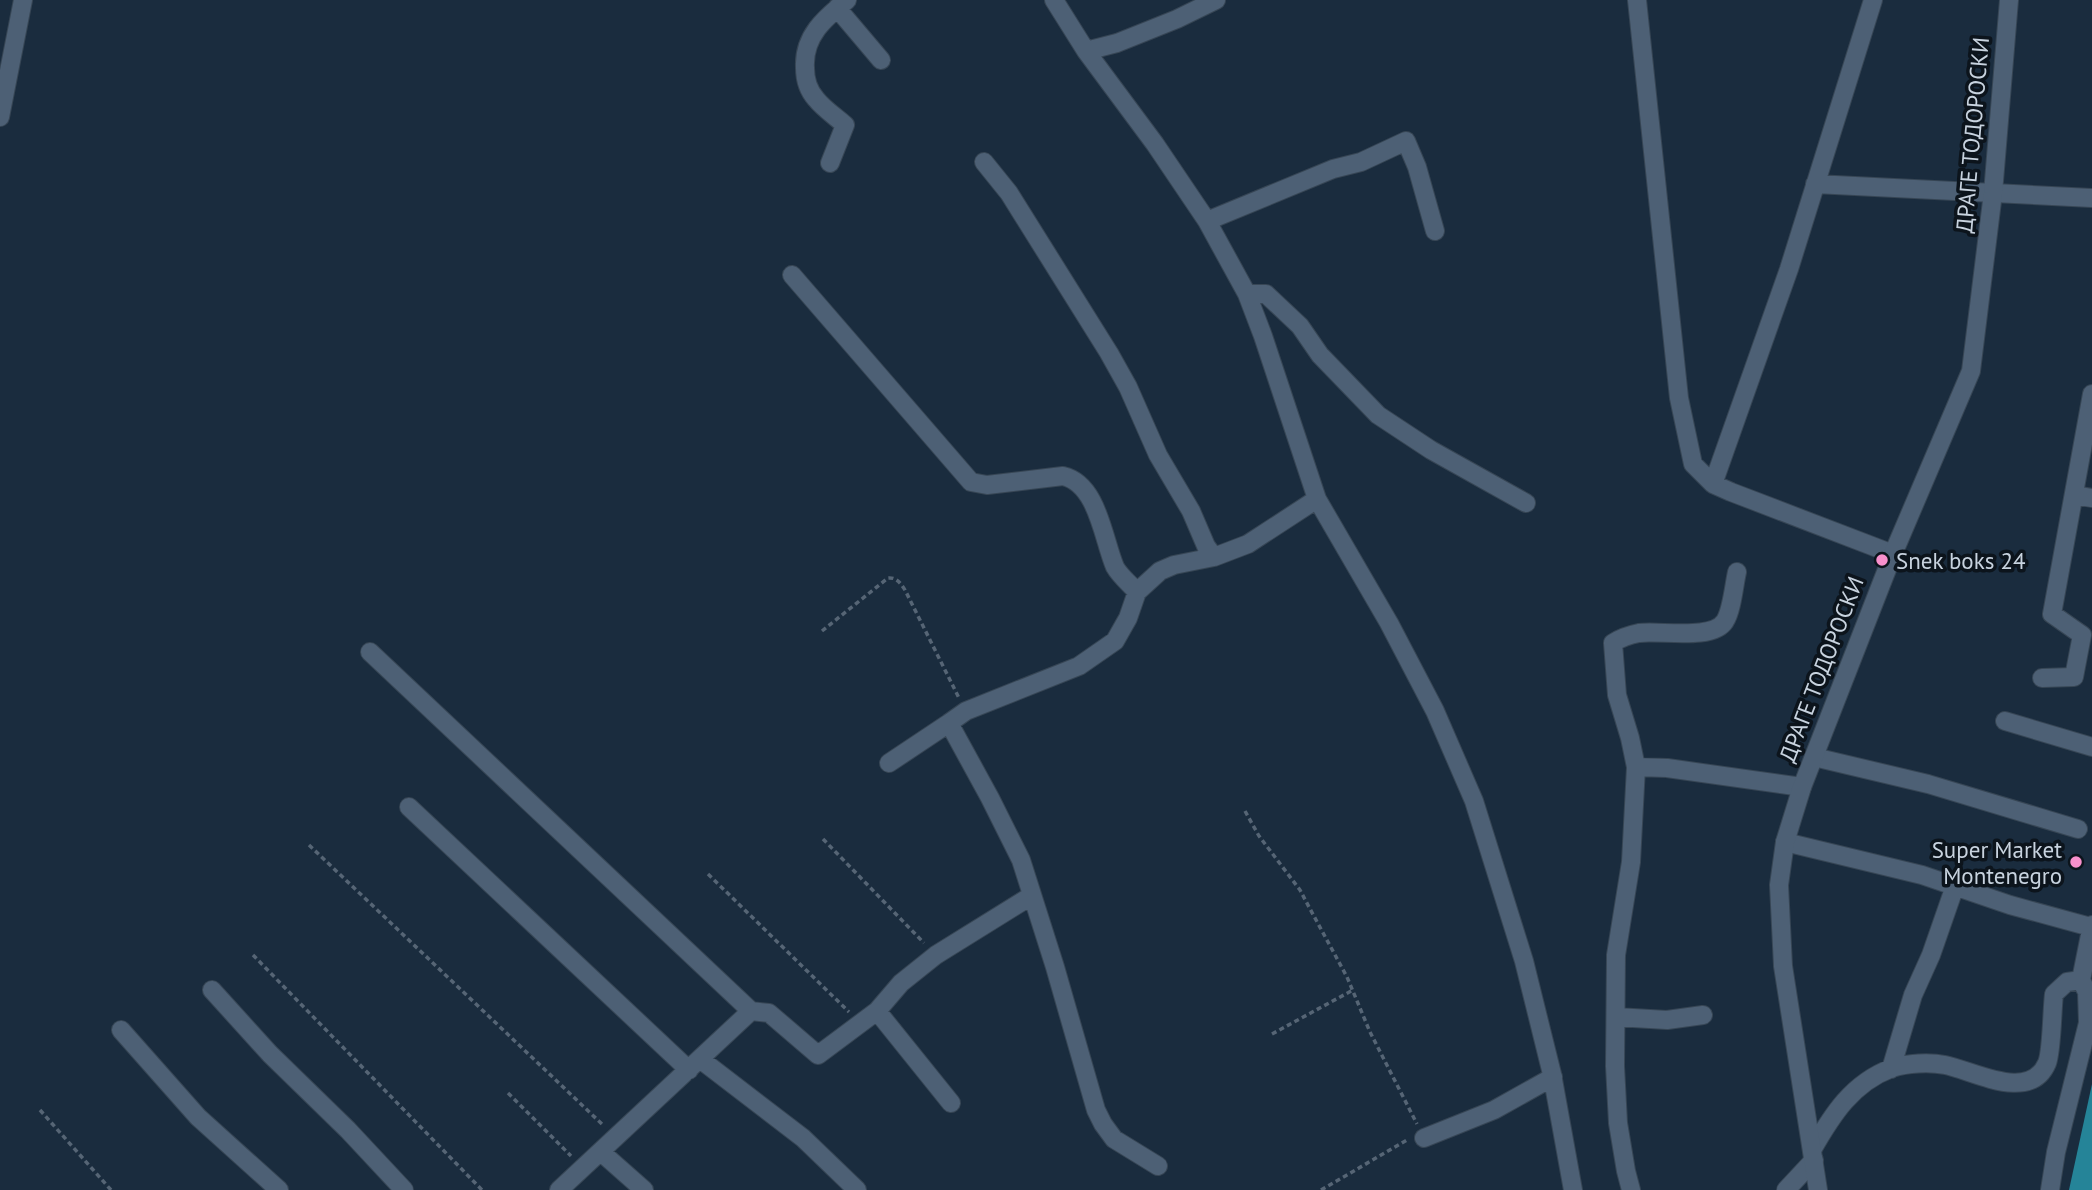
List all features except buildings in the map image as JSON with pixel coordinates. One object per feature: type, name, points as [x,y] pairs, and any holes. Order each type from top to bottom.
[{"type":"street","points":[[0,117],[23,0]]},
{"type":"street","points":[[1054,0],[1086,51],[1155,144],[1207,221],[1247,294],[1317,499],[1389,624],[1435,711],[1474,801],[1524,961],[1553,1077],[1573,1190]]},
{"type":"street","points":[[1086,51],[1116,43],[1216,0]]},
{"type":"street","points":[[1637,0],[1679,398],[1693,464],[1713,484],[1893,554]]},
{"type":"street","points":[[1713,484],[1789,269],[1873,0]]},
{"type":"street","name":"ДРАГЕ ТОДОРОСКИ","points":[[1818,1190],[1783,967],[1779,885],[1785,842],[1801,787],[1893,554],[1971,371],[1993,193],[2009,0]]},
{"type":"street","points":[[830,163],[845,125],[816,100],[809,89],[805,64],[810,38],[834,6],[881,60]]},
{"type":"street","points":[[1207,221],[1333,169],[1361,162],[1406,141],[1417,167],[1435,231]]},
{"type":"street","points":[[985,162],[1009,193],[1109,353],[1128,387],[1158,455],[1214,557]]},
{"type":"street","points":[[1815,184],[2092,198]]},
{"type":"street","points":[[792,275],[971,482],[987,485],[1063,477],[1073,479],[1083,487],[1091,499],[1117,570],[1137,592]]},
{"type":"street","points":[[1247,294],[1266,294],[1300,326],[1320,355],[1378,415],[1431,450],[1526,503]]},
{"type":"street","points":[[2042,678],[2074,677],[2082,635],[2052,614],[2092,394]]},
{"type":"street","points":[[2074,495],[2092,498]]},
{"type":"street","points":[[889,763],[966,711],[1079,666],[1115,641],[1128,618],[1137,592],[1160,571],[1214,557],[1248,544],[1317,499]]},
{"type":"street","points":[[1631,1190],[1618,1123],[1615,1066],[1616,955],[1631,862],[1636,767],[1617,695],[1613,643],[1623,636],[1641,633],[1691,633],[1719,627],[1727,618],[1737,572]]},
{"type":"street","points":[[370,652],[751,1011],[769,1013],[818,1055],[877,1011],[901,983],[936,955],[1031,896]]},
{"type":"street","points":[[2005,721],[2092,747]]},
{"type":"street","points":[[949,723],[1021,860],[1096,1110],[1114,1139],[1158,1166]]},
{"type":"street","points":[[1814,757],[1928,784],[2078,829]]},
{"type":"street","points":[[1636,767],[1667,768],[1801,787]]},
{"type":"street","points":[[409,807],[694,1064],[803,1139],[857,1190]]},
{"type":"street","points":[[1785,842],[1922,875],[2010,905],[2092,926],[2081,980],[2087,992],[2088,1023],[2056,1152],[2050,1190]]},
{"type":"street","points":[[1891,1069],[1913,995],[1931,955],[1955,887]]},
{"type":"street","points":[[1786,1190],[1813,1155],[1828,1122],[1854,1090],[1891,1069],[1907,1065],[1943,1065],[2012,1084],[2025,1083],[2039,1075],[2047,1062],[2054,994],[2067,982],[2081,980]]},
{"type":"street","points":[[212,990],[270,1054],[348,1130],[404,1190]]},
{"type":"street","points":[[559,1190],[751,1011]]},
{"type":"street","points":[[877,1011],[951,1103]]},
{"type":"street","points":[[1616,1017],[1667,1020],[1703,1015]]},
{"type":"street","points":[[121,1031],[198,1117],[279,1190]]},
{"type":"street","points":[[1424,1139],[1494,1110],[1553,1077]]},
{"type":"street","points":[[601,1153],[644,1190]]},
{"type":"path","points":[[822,631],[888,578],[893,577],[905,590],[966,711]]},
{"type":"path","points":[[1245,811],[1259,836],[1300,890],[1353,990],[1370,1032],[1424,1139],[1407,1140],[1321,1190]]},
{"type":"path","points":[[823,839],[936,955]]},
{"type":"path","points":[[309,845],[617,1138]]},
{"type":"path","points":[[708,874],[861,1023]]},
{"type":"path","points":[[253,955],[482,1190]]},
{"type":"path","points":[[1272,1034],[1353,990]]},
{"type":"path","points":[[508,1093],[584,1169]]},
{"type":"path","points":[[40,1110],[111,1190]]},
{"type":"water","points":[[2092,1084],[2092,1190],[2069,1190]]},
{"type":"place","name":"Snek boks 24","points":[[1882,560]]},
{"type":"place","name":"Super Market Montenegro","points":[[2076,862]]}]
